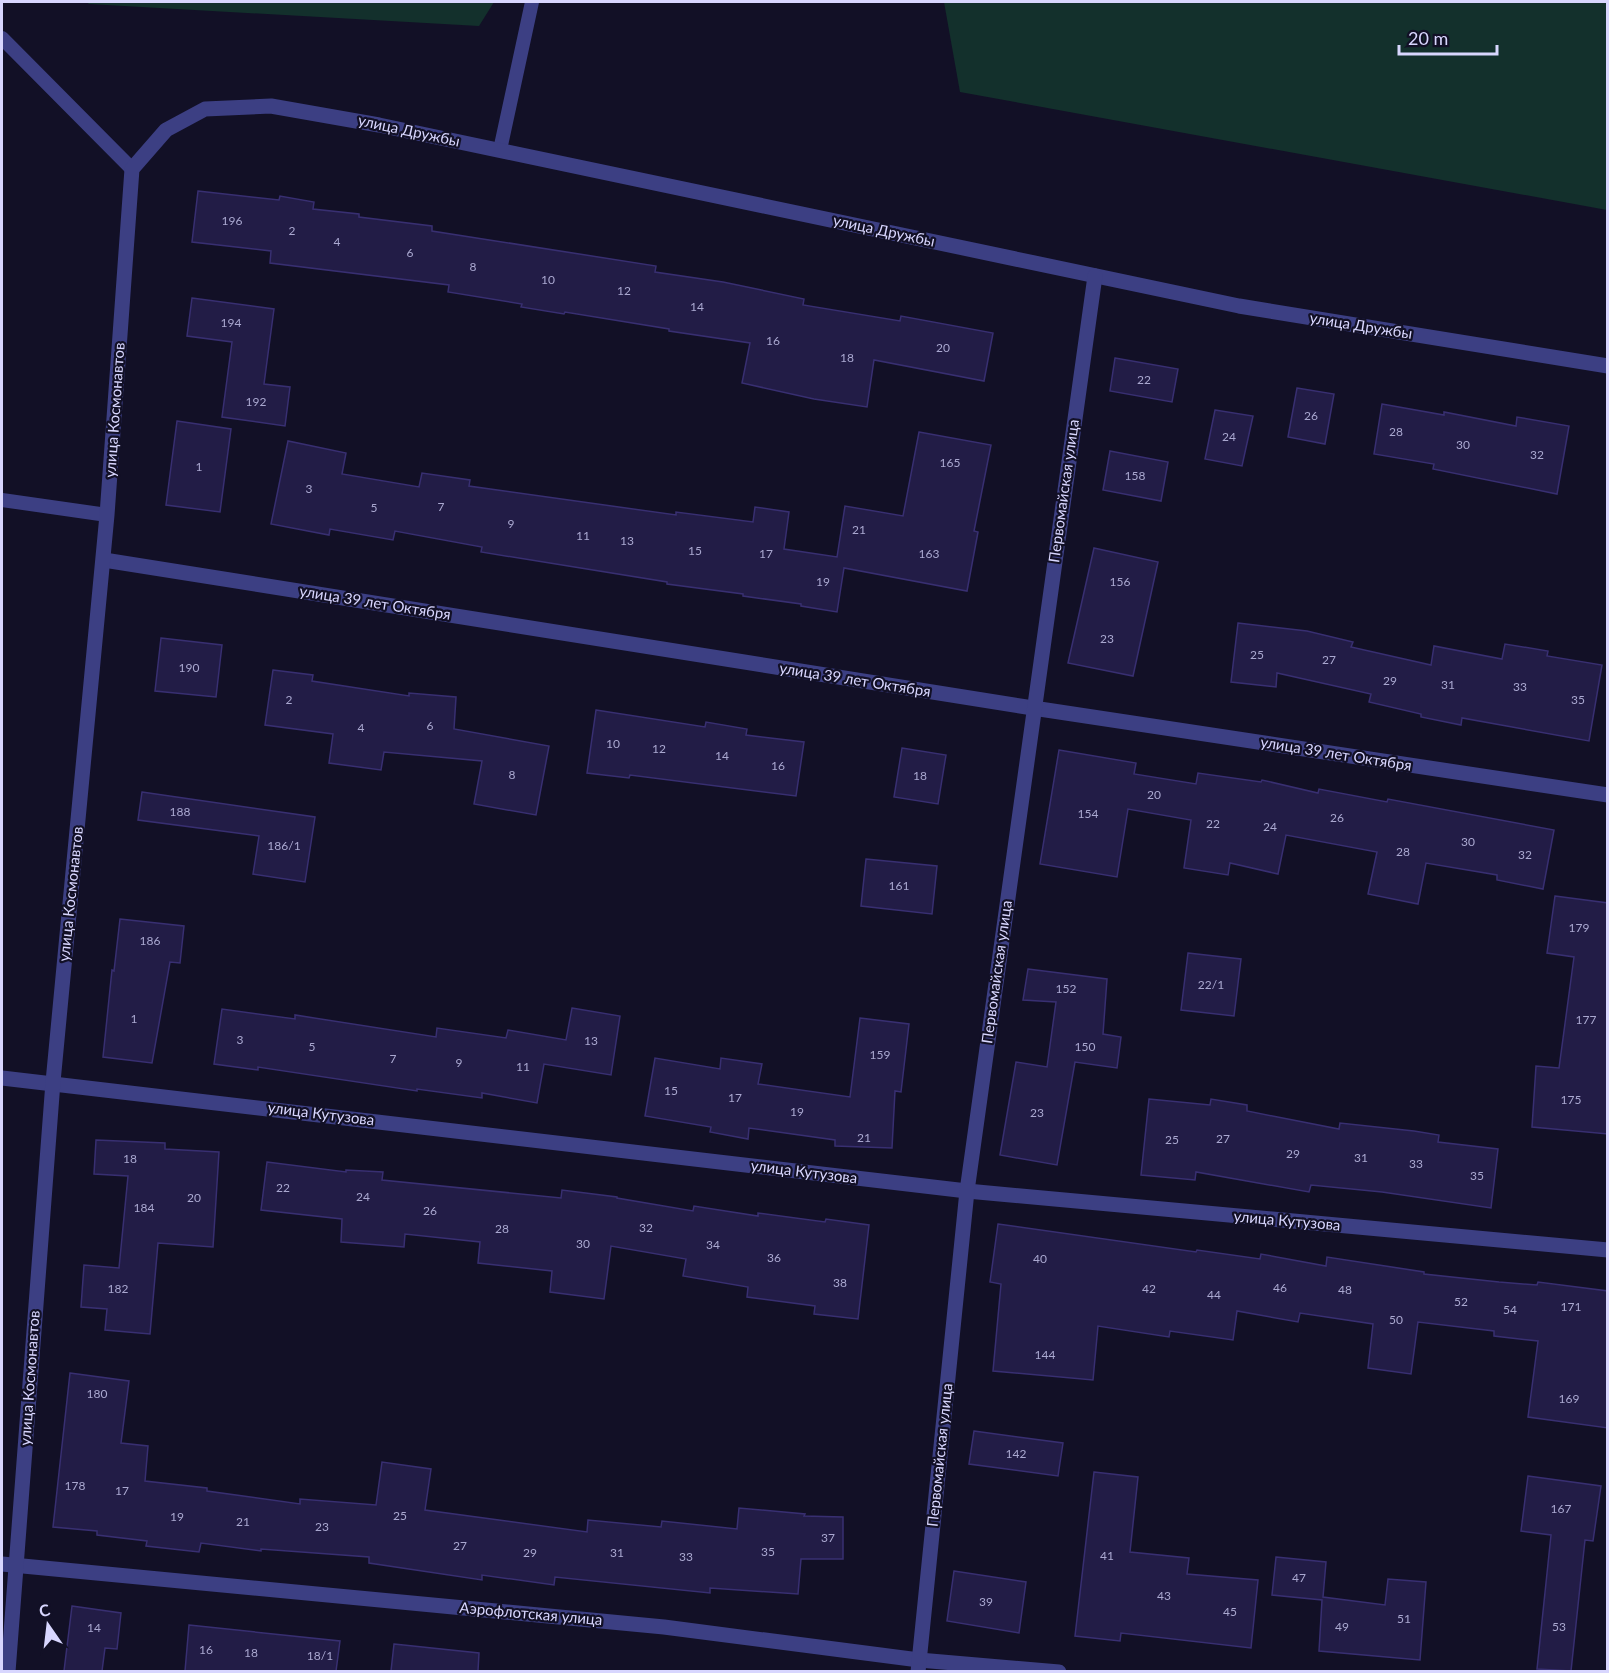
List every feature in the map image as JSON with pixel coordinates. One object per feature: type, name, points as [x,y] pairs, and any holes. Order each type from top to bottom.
[{"type":"street","name":"улица Дружбы","points":[[132,169],[166,130],[205,110],[271,106],[379,124],[1239,306],[1608,366]]},
{"type":"street","name":"улица Космонавтов","points":[[8,1671],[9,1564],[108,515],[132,169]]},
{"type":"street","name":"Первомайская улица","points":[[919,1666],[967,1191],[1095,276]]},
{"type":"street","name":"улица 39 лет Октября","points":[[104,560],[1034,708],[1608,795]]},
{"type":"street","name":"улица Кутузова","points":[[2,1078],[53,1082],[967,1191],[1608,1250]]},
{"type":"street","name":"Аэрофлотская улица","points":[[9,1564],[664,1627],[919,1666],[1059,1671]]},
{"type":"lane","points":[[500,150],[532,2]]},
{"type":"lane","points":[[2,38],[132,169]]},
{"type":"lane","points":[[2,500],[108,515]]},
{"type":"green space","points":[[86,2],[494,2],[479,26],[89,4]]},
{"type":"green space","points":[[944,2],[1607,2],[1607,210],[960,92]]},
{"type":"building","points":[[198,191],[279,200],[280,196],[314,202],[313,209],[432,226],[432,231],[656,266],[655,272],[723,282],[804,299],[803,305],[900,321],[901,316],[993,333],[984,381],[874,360],[867,407],[814,399],[742,383],[750,343],[565,312],[564,314],[521,307],[522,304],[448,292],[449,285],[270,263],[271,251],[192,242]]},
{"type":"building","points":[[192,298],[274,309],[264,384],[290,387],[285,426],[222,417],[232,342],[187,336]]},
{"type":"building","points":[[1115,358],[1178,369],[1172,402],[1110,391]]},
{"type":"building","points":[[1297,388],[1334,394],[1325,444],[1288,437]]},
{"type":"building","points":[[1382,404],[1444,415],[1444,412],[1516,426],[1517,417],[1569,426],[1557,494],[1433,469],[1434,464],[1374,454]]},
{"type":"building","points":[[1215,410],[1253,416],[1242,466],[1205,459]]},
{"type":"building","points":[[177,421],[231,429],[220,512],[166,505]]},
{"type":"building","points":[[919,432],[991,445],[974,531],[978,532],[967,591],[844,568],[837,612],[801,606],[801,604],[743,596],[743,594],[667,584],[667,582],[481,552],[482,547],[395,531],[393,540],[330,529],[329,535],[271,524],[288,441],[346,453],[342,474],[419,487],[422,473],[470,480],[469,486],[676,515],[676,512],[753,522],[755,507],[789,512],[784,549],[837,557],[845,506],[903,516]]},
{"type":"building","points":[[1110,451],[1168,462],[1161,501],[1103,490]]},
{"type":"building","points":[[1094,548],[1158,562],[1133,676],[1068,663]]},
{"type":"building","points":[[1238,623],[1307,631],[1353,642],[1351,647],[1431,665],[1434,646],[1502,659],[1505,644],[1548,651],[1547,656],[1602,665],[1589,741],[1462,718],[1461,725],[1421,717],[1421,714],[1369,702],[1371,694],[1277,673],[1276,687],[1231,682]]},
{"type":"building","points":[[161,638],[222,645],[216,697],[155,691]]},
{"type":"building","points":[[273,670],[313,675],[312,681],[409,696],[409,693],[456,697],[454,729],[549,746],[536,815],[474,804],[482,761],[384,752],[381,770],[329,763],[333,734],[265,725]]},
{"type":"building","points":[[596,710],[705,727],[706,722],[747,729],[746,735],[804,742],[796,796],[630,775],[629,778],[587,773]]},
{"type":"building","points":[[902,748],[946,755],[938,804],[894,797]]},
{"type":"building","points":[[1059,750],[1136,763],[1134,774],[1196,784],[1198,773],[1261,782],[1262,780],[1318,793],[1319,789],[1387,802],[1388,799],[1554,830],[1543,889],[1497,880],[1497,875],[1426,863],[1418,904],[1368,894],[1377,852],[1286,835],[1278,874],[1230,863],[1228,875],[1184,868],[1191,820],[1128,809],[1117,877],[1040,864]]},
{"type":"building","points":[[142,792],[315,817],[305,882],[253,874],[259,836],[138,820]]},
{"type":"building","points":[[866,859],[937,866],[932,914],[861,906]]},
{"type":"building","points":[[1555,896],[1608,903],[1608,1134],[1532,1127],[1536,1066],[1559,1068],[1574,957],[1547,953]]},
{"type":"building","points":[[120,919],[184,926],[180,963],[170,962],[152,1063],[103,1057]]},
{"type":"building","points":[[1188,953],[1241,959],[1234,1016],[1181,1010]]},
{"type":"building","points":[[1028,969],[1107,979],[1103,1034],[1121,1037],[1117,1068],[1075,1062],[1057,1165],[1000,1155],[1016,1062],[1047,1067],[1056,1002],[1023,1000]]},
{"type":"building","points":[[572,1008],[620,1016],[611,1075],[544,1064],[537,1103],[482,1093],[482,1098],[417,1089],[417,1091],[258,1067],[258,1070],[214,1064],[222,1009],[295,1019],[295,1015],[436,1037],[437,1028],[506,1038],[508,1030],[566,1040]]},
{"type":"building","points":[[860,1018],[909,1024],[901,1092],[895,1091],[892,1148],[835,1146],[835,1140],[749,1128],[748,1139],[710,1132],[711,1127],[645,1116],[655,1058],[720,1069],[721,1058],[762,1064],[758,1084],[850,1097]]},
{"type":"building","points":[[1149,1099],[1210,1105],[1211,1099],[1247,1105],[1247,1111],[1339,1129],[1340,1123],[1414,1131],[1439,1135],[1438,1142],[1498,1149],[1491,1208],[1382,1192],[1311,1185],[1309,1192],[1196,1172],[1195,1180],[1141,1175]]},
{"type":"building","points":[[96,1140],[165,1143],[165,1149],[219,1152],[213,1247],[158,1243],[150,1334],[105,1330],[107,1309],[81,1307],[84,1265],[119,1268],[128,1176],[94,1174]]},
{"type":"building","points":[[267,1162],[346,1172],[346,1170],[383,1172],[382,1180],[561,1198],[562,1190],[693,1211],[694,1206],[758,1216],[758,1213],[869,1225],[858,1319],[814,1314],[815,1306],[747,1297],[748,1287],[683,1276],[686,1259],[611,1246],[604,1299],[550,1292],[552,1271],[478,1263],[480,1242],[405,1234],[404,1247],[341,1242],[342,1219],[261,1210]]},
{"type":"building","points":[[998,1224],[1196,1252],[1197,1250],[1260,1259],[1261,1254],[1326,1266],[1327,1257],[1424,1272],[1424,1274],[1537,1285],[1538,1282],[1608,1291],[1608,1428],[1528,1417],[1538,1341],[1494,1336],[1494,1331],[1418,1322],[1411,1374],[1368,1368],[1373,1324],[1300,1313],[1298,1322],[1237,1311],[1233,1340],[1170,1331],[1169,1337],[1098,1326],[1093,1380],[993,1371],[1001,1284],[990,1282]]},
{"type":"building","points":[[70,1373],[129,1381],[121,1443],[148,1446],[145,1481],[207,1488],[207,1491],[300,1504],[300,1499],[376,1505],[382,1462],[431,1469],[425,1510],[587,1532],[588,1520],[661,1527],[662,1521],[737,1529],[739,1508],[805,1514],[804,1516],[843,1517],[843,1559],[801,1559],[798,1594],[710,1588],[710,1593],[555,1577],[554,1585],[482,1575],[482,1580],[369,1563],[369,1557],[261,1549],[261,1551],[201,1543],[199,1552],[146,1546],[147,1541],[97,1535],[97,1531],[53,1527]]},
{"type":"building","points":[[974,1431],[1063,1443],[1058,1476],[969,1464]]},
{"type":"building","points":[[1094,1472],[1138,1477],[1130,1552],[1189,1558],[1187,1574],[1258,1580],[1251,1648],[1121,1633],[1120,1641],[1075,1636]]},
{"type":"building","points":[[1528,1476],[1601,1486],[1593,1541],[1585,1540],[1571,1671],[1537,1669],[1551,1535],[1521,1531]]},
{"type":"building","points":[[1276,1557],[1326,1562],[1323,1597],[1385,1605],[1388,1579],[1426,1582],[1420,1660],[1319,1651],[1322,1600],[1272,1595]]},
{"type":"building","points":[[954,1571],[1026,1582],[1019,1633],[947,1621]]},
{"type":"building","points":[[72,1606],[121,1613],[117,1649],[105,1648],[102,1671],[64,1671]]},
{"type":"building","points":[[189,1625],[340,1641],[336,1671],[185,1671]]},
{"type":"building","points":[[394,1644],[479,1653],[478,1671],[391,1671]]}]
